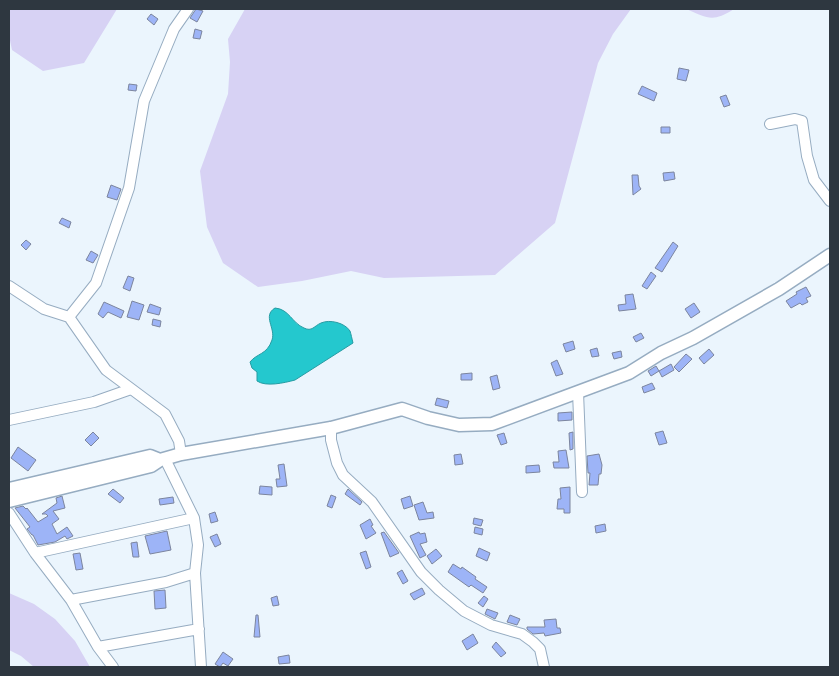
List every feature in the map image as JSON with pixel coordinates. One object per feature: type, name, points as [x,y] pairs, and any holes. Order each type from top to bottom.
[{"type":"main road","points":[[9,501],[152,466],[162,459],[181,454],[330,428],[402,409],[428,418],[459,425],[492,424],[629,373],[661,353],[693,338],[779,289],[830,255]]},
{"type":"main road","points":[[9,489],[150,456],[162,459]]},
{"type":"street","points":[[69,317],[96,283],[129,188],[144,101],[174,29],[188,9]]},
{"type":"street","points":[[770,124],[795,119],[802,121],[807,156],[814,180],[830,202]]},
{"type":"street","points":[[9,286],[44,309],[69,317],[106,370],[165,414],[179,441],[181,454]]},
{"type":"street","points":[[9,420],[94,402],[131,389]]},
{"type":"street","points":[[578,392],[582,492]]},
{"type":"street","points":[[330,428],[337,463],[343,476],[372,502],[421,572],[439,590],[464,610],[491,625],[522,634],[533,642],[540,650],[544,667]]},
{"type":"street","points":[[162,459],[194,518],[198,545],[195,573],[201,667]]},
{"type":"street","points":[[9,513],[35,553],[71,600],[98,646],[113,667]]},
{"type":"street","points":[[35,553],[194,518]]},
{"type":"street","points":[[71,600],[166,582],[195,573]]},
{"type":"street","points":[[98,646],[199,629]]},
{"type":"shaded area","points":[[9,9],[117,9],[84,63],[43,71],[12,50],[9,36]]},
{"type":"shaded area","points":[[245,9],[631,9],[613,34],[598,63],[555,223],[495,275],[384,278],[351,271],[302,281],[258,287],[223,263],[207,227],[200,171],[228,94],[230,62],[228,39]]},
{"type":"shaded area","points":[[686,9],[734,9],[715,18],[710,18]]},
{"type":"shaded area","points":[[9,593],[34,604],[55,619],[75,641],[90,667],[34,667],[21,656],[9,650]]},
{"type":"water","points":[[275,308],[284,311],[296,323],[307,329],[325,322],[341,324],[350,331],[353,343],[295,380],[275,384],[261,383],[257,381],[257,372],[252,368],[250,362],[270,345],[273,336],[269,318],[271,311]]},
{"type":"building","points":[[196,9],[203,11],[197,22],[190,18]]},
{"type":"building","points":[[151,14],[158,19],[154,25],[147,19]]},
{"type":"building","points":[[195,29],[202,31],[200,39],[193,38]]},
{"type":"building","points":[[679,68],[689,70],[686,81],[677,79]]},
{"type":"building","points":[[129,84],[137,85],[136,91],[128,90]]},
{"type":"building","points":[[642,86],[657,93],[654,101],[638,94]]},
{"type":"building","points":[[726,95],[730,105],[724,107],[720,97]]},
{"type":"building","points":[[661,127],[670,127],[670,133],[661,133]]},
{"type":"building","points":[[674,172],[675,179],[664,181],[663,173]]},
{"type":"building","points":[[632,175],[638,175],[641,189],[633,195]]},
{"type":"building","points":[[111,185],[121,189],[117,200],[107,197]]},
{"type":"building","points":[[62,218],[71,222],[69,228],[59,223]]},
{"type":"building","points":[[26,240],[31,244],[26,250],[21,245]]},
{"type":"building","points":[[673,242],[678,246],[662,272],[655,268]]},
{"type":"building","points":[[91,251],[98,255],[93,263],[86,260]]},
{"type":"building","points":[[651,272],[656,276],[647,289],[642,286]]},
{"type":"building","points":[[128,276],[134,278],[130,291],[123,288]]},
{"type":"building","points":[[806,287],[811,296],[806,298],[808,302],[802,305],[800,303],[791,308],[786,301],[797,294],[796,292]]},
{"type":"building","points":[[633,294],[636,309],[619,311],[618,305],[626,304],[625,295]]},
{"type":"building","points":[[132,301],[144,305],[139,320],[127,317]]},
{"type":"building","points":[[104,302],[124,311],[121,318],[108,312],[103,318],[98,314]]},
{"type":"building","points":[[694,303],[700,312],[691,318],[685,309]]},
{"type":"building","points":[[150,304],[161,308],[159,315],[147,312]]},
{"type":"building","points":[[153,319],[161,321],[160,327],[152,325]]},
{"type":"building","points":[[641,333],[644,338],[636,342],[633,337]]},
{"type":"building","points":[[573,341],[575,349],[566,352],[563,344]]},
{"type":"building","points":[[597,348],[599,356],[592,357],[590,350]]},
{"type":"building","points":[[709,349],[714,355],[704,364],[699,358]]},
{"type":"building","points":[[621,351],[622,357],[614,359],[612,353]]},
{"type":"building","points":[[686,354],[692,359],[679,372],[674,367]]},
{"type":"building","points":[[557,360],[563,374],[556,376],[551,363]]},
{"type":"building","points":[[671,364],[674,370],[662,377],[659,371]]},
{"type":"building","points":[[656,366],[659,371],[651,376],[648,371]]},
{"type":"building","points":[[472,373],[472,380],[461,380],[461,374]]},
{"type":"building","points":[[497,375],[500,388],[493,390],[490,377]]},
{"type":"building","points":[[652,383],[655,389],[644,393],[642,387]]},
{"type":"building","points":[[437,398],[449,401],[447,408],[435,405]]},
{"type":"building","points":[[572,412],[572,420],[558,421],[558,413]]},
{"type":"building","points":[[663,431],[667,443],[659,445],[655,433]]},
{"type":"building","points":[[93,432],[99,438],[91,446],[85,440]]},
{"type":"building","points":[[573,432],[573,449],[570,450],[569,433]]},
{"type":"building","points":[[504,433],[507,443],[501,445],[497,435]]},
{"type":"building","points":[[18,447],[36,460],[28,471],[11,458]]},
{"type":"building","points":[[566,450],[569,468],[554,468],[553,462],[559,462],[558,451]]},
{"type":"building","points":[[461,454],[463,464],[455,465],[454,455]]},
{"type":"building","points":[[599,454],[602,465],[598,485],[589,485],[590,473],[588,473],[587,456]]},
{"type":"building","points":[[284,464],[287,486],[277,487],[276,479],[280,479],[278,465]]},
{"type":"building","points":[[539,465],[540,472],[526,473],[526,466]]},
{"type":"building","points":[[260,486],[272,487],[272,495],[259,494]]},
{"type":"building","points":[[570,487],[570,513],[564,513],[564,509],[557,509],[558,499],[561,499],[560,488]]},
{"type":"building","points":[[113,489],[124,498],[120,503],[108,494]]},
{"type":"building","points":[[348,489],[362,502],[360,505],[345,494]]},
{"type":"building","points":[[331,495],[336,497],[332,508],[327,506]]},
{"type":"building","points":[[62,496],[65,508],[53,511],[59,519],[52,524],[57,534],[67,527],[73,536],[67,539],[65,536],[55,542],[38,545],[33,535],[27,529],[30,527],[15,508],[23,506],[27,508],[38,522],[48,516],[42,514],[57,503],[56,498]]},
{"type":"building","points":[[410,496],[413,506],[404,509],[401,499]]},
{"type":"building","points":[[173,497],[174,503],[160,505],[159,499]]},
{"type":"building","points":[[423,502],[427,513],[433,512],[434,518],[419,520],[414,505]]},
{"type":"building","points":[[215,512],[218,521],[211,523],[209,514]]},
{"type":"building","points":[[474,518],[483,520],[481,526],[473,524]]},
{"type":"building","points":[[370,519],[373,525],[371,526],[376,533],[366,539],[360,525]]},
{"type":"building","points":[[605,524],[606,531],[596,533],[595,526]]},
{"type":"building","points":[[475,527],[483,529],[482,535],[474,533]]},
{"type":"building","points":[[167,531],[171,550],[150,554],[145,536]]},
{"type":"building","points":[[384,532],[399,553],[390,557],[381,533]]},
{"type":"building","points":[[419,532],[420,534],[425,533],[427,542],[420,544],[426,555],[420,558],[410,536]]},
{"type":"building","points":[[217,534],[221,544],[215,547],[210,537]]},
{"type":"building","points":[[137,542],[139,557],[133,557],[131,543]]},
{"type":"building","points":[[479,548],[490,553],[487,561],[476,556]]},
{"type":"building","points":[[436,549],[442,556],[432,564],[427,556]]},
{"type":"building","points":[[366,551],[371,567],[366,569],[360,553]]},
{"type":"building","points":[[80,553],[83,569],[76,570],[73,554]]},
{"type":"building","points":[[453,564],[461,569],[462,567],[487,587],[483,593],[471,585],[469,587],[448,572]]},
{"type":"building","points":[[402,570],[408,581],[403,584],[397,573]]},
{"type":"building","points":[[422,588],[425,594],[414,600],[410,594]]},
{"type":"building","points":[[165,590],[166,608],[155,609],[154,591]]},
{"type":"building","points":[[277,596],[279,605],[273,606],[271,598]]},
{"type":"building","points":[[484,596],[488,599],[483,607],[478,603]]},
{"type":"building","points":[[487,609],[498,613],[495,619],[485,614]]},
{"type":"building","points":[[256,615],[258,615],[260,637],[254,637]]},
{"type":"building","points":[[510,615],[520,619],[517,625],[507,622]]},
{"type":"building","points":[[556,619],[557,628],[560,628],[561,633],[545,636],[544,633],[533,634],[527,629],[527,627],[545,627],[544,620]]},
{"type":"building","points":[[473,634],[478,643],[467,650],[462,641]]},
{"type":"building","points":[[496,642],[506,653],[501,657],[492,647]]},
{"type":"building","points":[[223,652],[233,659],[228,666],[223,663],[220,667],[215,664]]},
{"type":"building","points":[[289,655],[290,663],[279,664],[278,657]]}]
